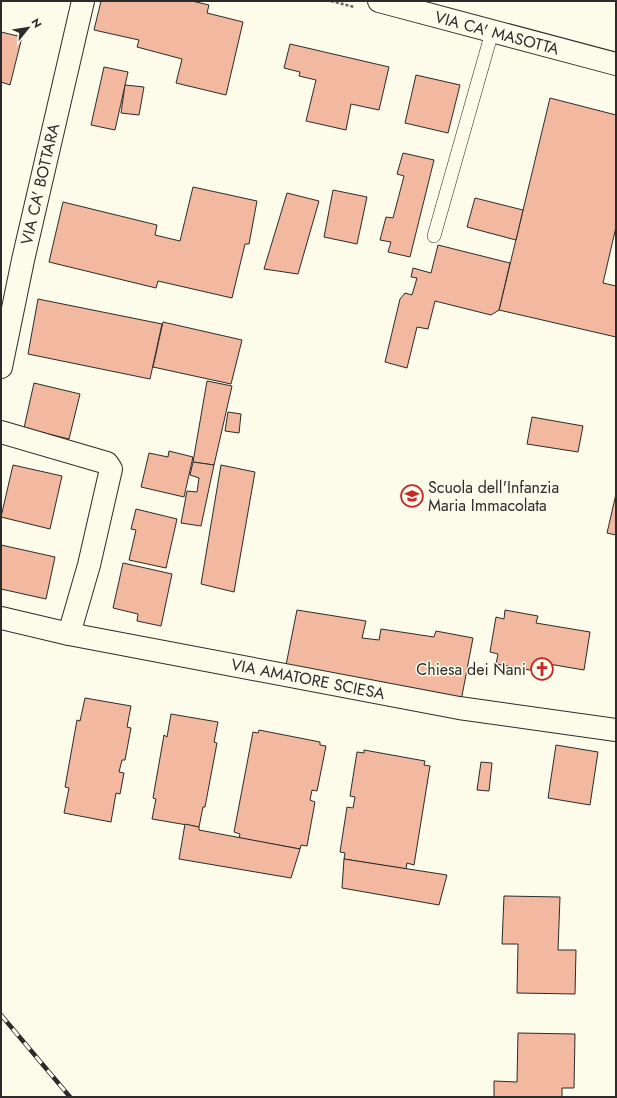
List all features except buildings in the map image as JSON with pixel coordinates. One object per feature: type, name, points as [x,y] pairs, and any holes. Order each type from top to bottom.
[{"type":"street","name":"VIA CA' BOTTARA","points":[[1,367],[23,260],[83,1]]},
{"type":"street","name":"VIA CA' MASOTTA","points":[[379,1],[401,4],[492,32],[616,64]]},
{"type":"street","points":[[1,432],[108,463],[111,469],[89,565],[69,634]]},
{"type":"street","name":"VIA AMATORE SCIESA","points":[[1,618],[69,634],[459,708],[616,730]]},
{"type":"lane","points":[[434,236],[492,32]]},
{"type":"railway","points":[[1,1015],[70,1097]]},
{"type":"place","name":"Scuola dell'Infanzia Maria Immacolata","points":[[412,496]]},
{"type":"place","name":"Chiesa dei Nani","points":[[542,669]]}]
